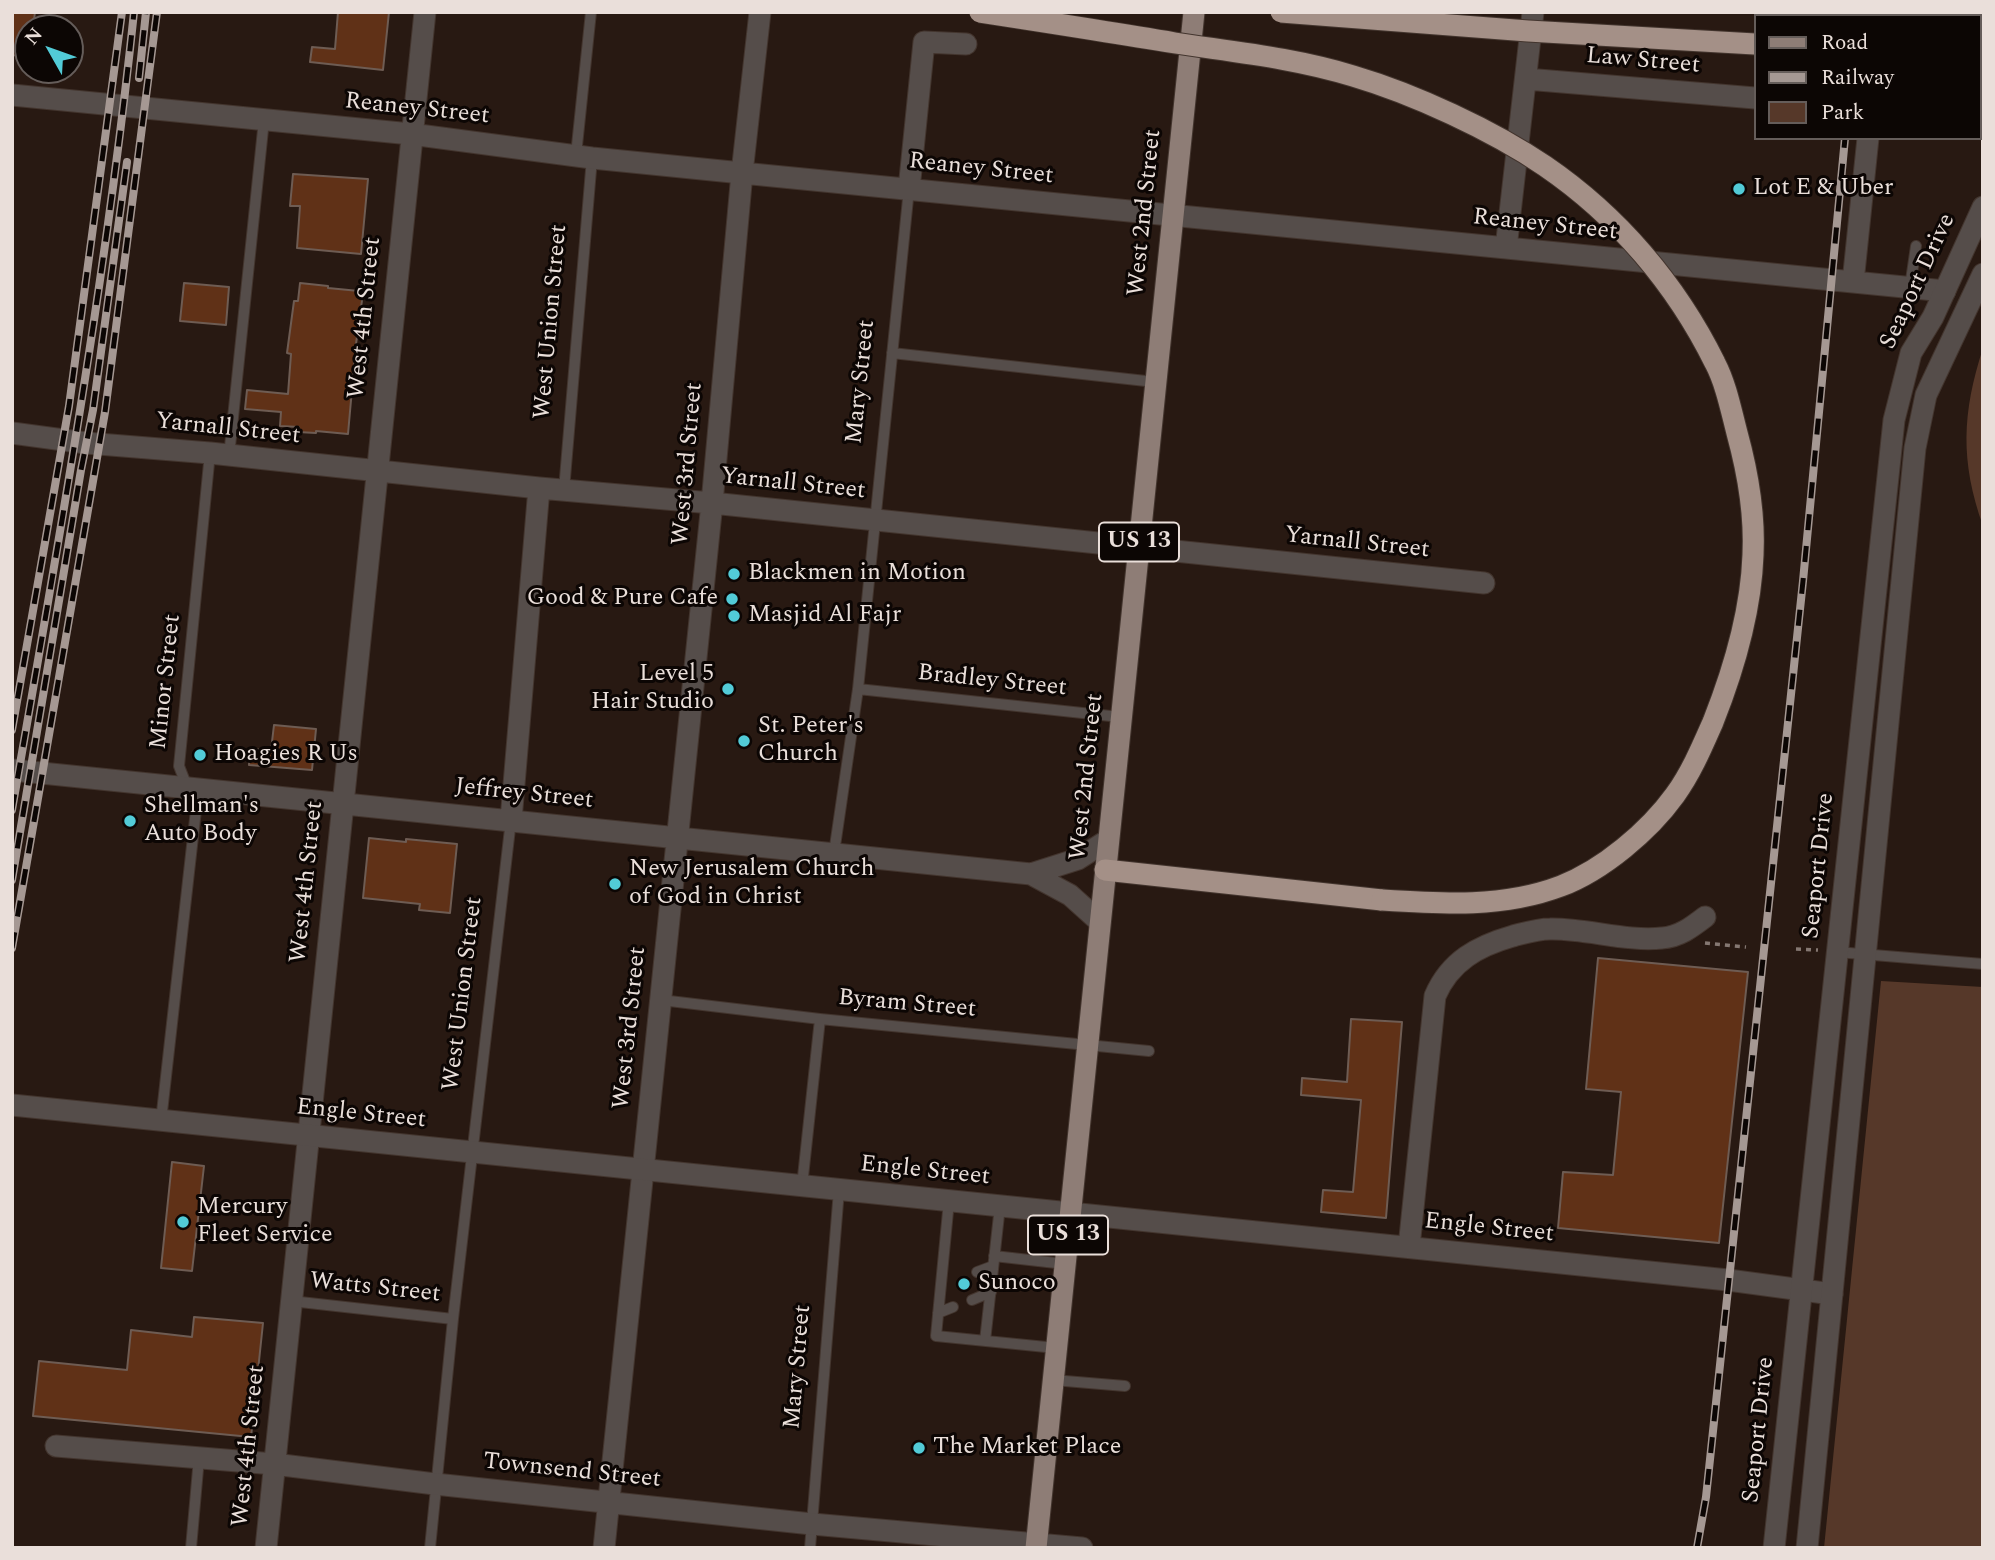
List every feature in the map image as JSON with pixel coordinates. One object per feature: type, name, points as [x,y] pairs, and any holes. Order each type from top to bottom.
[{"type":"highway","points":[[980,12],[1290,60],[1351,75],[1409,95],[1480,129],[1544,165],[1585,196],[1632,239],[1669,285],[1717,366],[1742,451],[1749,487],[1754,556],[1736,659],[1700,752],[1675,795],[1637,835],[1604,863],[1562,886],[1478,904],[1454,905],[1382,900],[1105,870]]},
{"type":"highway","points":[[1281,12],[1528,32],[1754,44]]},
{"type":"highway","points":[[1810,12],[1850,14]]},
{"type":"main road","name":"West 2nd Street","points":[[1036,1545],[1194,12]]},
{"type":"street","name":"West 4th Street","points":[[266,1548],[425,12]]},
{"type":"street","name":"West 3rd Street","points":[[604,1548],[760,12]]},
{"type":"street","points":[[1506,248],[1533,12]]},
{"type":"street","name":"Mary Street","points":[[909,189],[924,42],[966,44]]},
{"type":"street","name":"Law Street","points":[[1527,79],[1754,98]]},
{"type":"street","name":"Reaney Street","points":[[12,95],[411,134],[742,173],[1945,290]]},
{"type":"street","points":[[1853,282],[1868,140]]},
{"type":"street","name":"Seaport Drive","points":[[1807,1548],[1832,1294],[1832,1136],[1837,951],[1894,420],[1911,353],[1933,317],[1983,207]]},
{"type":"street","name":"Seaport Drive","points":[[1774,1548],[1801,1290],[1865,955],[1915,448],[1926,395],[1983,274]]},
{"type":"street","name":"Yarnall Street","points":[[12,433],[86,443],[712,503],[1484,583]]},
{"type":"street","name":"West Union Street","points":[[511,820],[540,488]]},
{"type":"street","name":"Jeffrey Street","points":[[12,769],[1031,874]]},
{"type":"street","points":[[1031,874],[1078,859],[1108,840]]},
{"type":"street","points":[[1031,874],[1070,895],[1100,922]]},
{"type":"street","points":[[1409,1247],[1435,996],[1441,981],[1459,962],[1484,945],[1504,939],[1550,929],[1661,939],[1683,933],[1705,917]]},
{"type":"street","name":"Engle Street","points":[[12,1105],[1409,1247],[1832,1294]]},
{"type":"street","name":"Townsend Street","points":[[56,1446],[274,1464],[812,1524],[1082,1548]]},
{"type":"lane","name":"West Union Street","points":[[564,490],[591,12]]},
{"type":"lane","name":"Minor Street","points":[[161,1121],[195,810],[179,766],[264,120]]},
{"type":"lane","name":"Mary Street","points":[[834,853],[858,689],[909,189]]},
{"type":"lane","points":[[1910,288],[1916,246]]},
{"type":"lane","points":[[1933,317],[1957,327]]},
{"type":"lane","points":[[892,353],[1155,382]]},
{"type":"lane","points":[[1872,623],[1898,624]]},
{"type":"lane","name":"Bradley Street","points":[[858,689],[1121,717]]},
{"type":"lane","name":"West Union Street","points":[[430,1548],[453,1319],[511,820]]},
{"type":"lane","points":[[1837,951],[1983,964]]},
{"type":"lane","name":"Byram Street","points":[[661,1000],[1149,1051]]},
{"type":"lane","points":[[802,1186],[820,1018]]},
{"type":"lane","name":"Mary Street","points":[[810,1548],[839,1189]]},
{"type":"lane","points":[[949,1201],[936,1336],[1056,1348]]},
{"type":"lane","points":[[985,1341],[1000,1206]]},
{"type":"lane","points":[[977,1272],[994,1261],[1065,1264]]},
{"type":"lane","points":[[941,1284],[954,1279]]},
{"type":"lane","points":[[972,1300],[990,1292]]},
{"type":"lane","name":"Watts Street","points":[[291,1301],[453,1319]]},
{"type":"lane","points":[[938,1312],[953,1307]]},
{"type":"lane","points":[[1053,1380],[1125,1386]]},
{"type":"lane","points":[[191,1548],[199,1458]]},
{"type":"green space","points":[[1983,348],[1983,526],[1970,480],[1966,437],[1971,394]]},
{"type":"green space","points":[[1881,981],[1983,987],[1983,1548],[1824,1548]]},
{"type":"building","points":[[12,12],[35,12],[14,14],[12,55]]},
{"type":"building","points":[[338,12],[389,12],[383,70],[310,62],[312,47],[335,49]]},
{"type":"building","points":[[293,174],[368,179],[361,254],[297,248],[300,206],[290,206]]},
{"type":"building","points":[[184,283],[229,287],[226,325],[180,321]]},
{"type":"building","points":[[300,283],[363,293],[348,434],[298,432],[299,427],[280,426],[281,412],[245,409],[247,390],[288,394],[291,354],[287,353],[294,301],[298,301]]},
{"type":"building","points":[[274,725],[316,729],[312,770],[249,765],[250,749],[271,750]]},
{"type":"building","points":[[369,838],[457,844],[450,913],[419,910],[420,904],[363,898]]},
{"type":"building","points":[[1598,958],[1748,972],[1719,1243],[1558,1228],[1563,1172],[1613,1175],[1621,1092],[1586,1089]]},
{"type":"building","points":[[1351,1019],[1402,1022],[1386,1218],[1321,1212],[1323,1190],[1353,1192],[1361,1100],[1301,1095],[1302,1078],[1347,1082]]},
{"type":"building","points":[[172,1162],[204,1166],[192,1271],[161,1268]]},
{"type":"building","points":[[194,1317],[263,1323],[251,1437],[33,1416],[39,1361],[127,1370],[131,1330],[192,1337]]},
{"type":"railway","points":[[12,730],[69,406],[122,12]]},
{"type":"railway","points":[[12,810],[95,312],[134,12]]},
{"type":"railway","points":[[139,78],[146,12]]},
{"type":"railway","points":[[12,948],[105,412],[157,12]]},
{"type":"railway","points":[[1697,1548],[1706,1497],[1803,581],[1845,140]]},
{"type":"railway","points":[[12,880],[93,410],[127,162]]},
{"type":"place","name":"Lot E & Uber","points":[[1739,189]]},
{"type":"place","name":"Blackmen in Motion","points":[[734,574]]},
{"type":"place","name":"Good & Pure Cafe","points":[[732,599]]},
{"type":"place","name":"Masjid Al Fajr","points":[[734,616]]},
{"type":"place","name":"Level 5 Hair Studio","points":[[728,689]]},
{"type":"place","name":"St. Peter's Church","points":[[744,741]]},
{"type":"place","name":"Hoagies R Us","points":[[200,755]]},
{"type":"place","name":"Shellman's Auto Body","points":[[130,821]]},
{"type":"place","name":"New Jerusalem Church of God in Christ","points":[[615,884]]},
{"type":"place","name":"Mercury Fleet Service","points":[[183,1222]]},
{"type":"place","name":"Sunoco","points":[[964,1284]]},
{"type":"place","name":"The Market Place","points":[[919,1448]]}]
